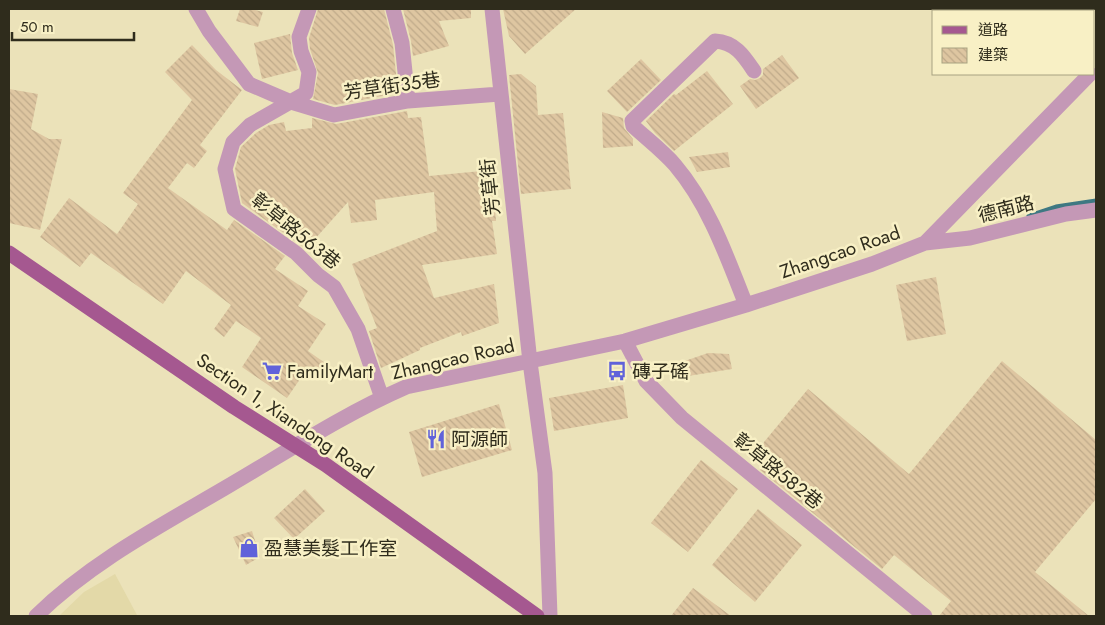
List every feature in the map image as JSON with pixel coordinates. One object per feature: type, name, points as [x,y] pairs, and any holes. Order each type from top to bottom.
[{"type":"main road","name":"Section 1, Xiandong Road","points":[[9,253],[226,402],[326,465],[537,616]]},
{"type":"street","name":"芳草街35巷","points":[[196,9],[209,32],[250,84],[291,102],[334,115],[408,101],[500,94]]},
{"type":"street","name":"彰草路563巷","points":[[309,9],[299,37],[301,51],[309,72],[306,93],[250,125],[233,142],[225,170],[234,209],[296,253],[318,275],[334,287],[358,329],[382,398]]},
{"type":"street","points":[[393,9],[402,43],[408,101]]},
{"type":"street","name":"芳草街","points":[[492,9],[530,362],[544,473],[550,616]]},
{"type":"street","points":[[746,305],[719,238],[694,192],[674,164],[633,126],[632,121],[715,41],[722,41],[733,46],[743,54],[754,71]]},
{"type":"street","points":[[925,243],[1089,75]]},
{"type":"street","name":"德南路","points":[[925,243],[970,238],[1066,214],[1096,210]]},
{"type":"street","name":"Zhangcao Road","points":[[36,616],[76,580],[118,553],[295,446],[382,398],[406,387],[625,341],[746,305],[872,264],[925,243]]},
{"type":"street","name":"彰草路582巷","points":[[625,341],[646,381],[682,418],[925,616]]},
{"type":"shaded area","points":[[115,574],[137,615],[59,616],[84,592]]},
{"type":"building","points":[[240,9],[263,12],[258,27],[236,21]]},
{"type":"building","points":[[318,9],[384,9],[393,45],[398,93],[335,105],[313,99],[318,73],[310,49],[309,38]]},
{"type":"building","points":[[403,9],[471,9],[471,18],[439,21],[449,46],[413,56]]},
{"type":"building","points":[[503,9],[576,9],[525,54],[509,36]]},
{"type":"building","points":[[290,34],[292,53],[298,70],[262,79],[254,43]]},
{"type":"building","points":[[192,45],[216,70],[242,90],[200,145],[207,151],[194,168],[187,163],[168,188],[227,230],[234,220],[285,256],[275,269],[308,291],[298,306],[326,324],[308,351],[328,365],[319,378],[307,369],[287,398],[242,367],[261,338],[236,321],[224,337],[214,329],[231,305],[186,271],[163,304],[91,253],[80,267],[40,237],[69,198],[117,234],[138,204],[123,193],[192,100],[165,72]]},
{"type":"building","points":[[782,55],[799,78],[756,109],[740,86],[750,79],[760,78],[763,75],[763,69]]},
{"type":"building","points":[[641,59],[661,80],[627,112],[607,91]]},
{"type":"building","points":[[707,71],[733,104],[674,151],[655,133],[646,121],[674,94],[676,95]]},
{"type":"building","points":[[521,74],[536,86],[538,115],[563,113],[571,189],[521,194],[509,75]]},
{"type":"building","points":[[9,89],[38,94],[31,129],[49,139],[62,139],[40,230],[9,223]]},
{"type":"building","points":[[407,111],[408,118],[421,117],[429,176],[492,170],[496,221],[492,221],[497,254],[422,265],[434,298],[494,284],[499,323],[462,336],[461,332],[420,348],[420,350],[381,368],[369,331],[377,328],[352,264],[437,231],[434,192],[375,200],[377,220],[351,223],[348,202],[306,249],[242,203],[235,169],[241,147],[256,133],[269,125],[284,122],[286,131],[312,128],[312,118],[336,124]]},
{"type":"building","points":[[602,112],[623,118],[624,128],[633,139],[633,146],[603,148]]},
{"type":"building","points":[[728,152],[730,167],[697,172],[689,157]]},
{"type":"building","points":[[936,277],[946,334],[907,341],[896,285]]},
{"type":"building","points":[[708,353],[729,354],[732,369],[682,377],[679,363]]},
{"type":"building","points":[[1002,361],[1096,440],[1096,499],[1035,572],[1089,616],[939,616],[951,601],[894,555],[882,569],[760,470],[768,461],[762,451],[764,442],[808,389],[909,474]]},
{"type":"building","points":[[623,385],[628,418],[554,431],[549,398]]},
{"type":"building","points":[[499,404],[512,450],[422,477],[409,432]]},
{"type":"building","points":[[701,460],[738,489],[688,552],[651,523]]},
{"type":"building","points":[[305,489],[325,511],[294,539],[274,518]]},
{"type":"building","points":[[758,509],[802,545],[755,602],[712,565]]},
{"type":"building","points":[[252,531],[260,557],[246,565],[233,537]]},
{"type":"building","points":[[693,588],[731,616],[671,616]]},
{"type":"waterway","points":[[1029,216],[1056,207],[1096,201]]},
{"type":"place","name":"FamilyMart","points":[[272,371]]},
{"type":"place","name":"磚子磘","points":[[617,371]]},
{"type":"place","name":"阿源師","points":[[436,439]]},
{"type":"place","name":"盈慧美髮工作室","points":[[249,548]]}]
